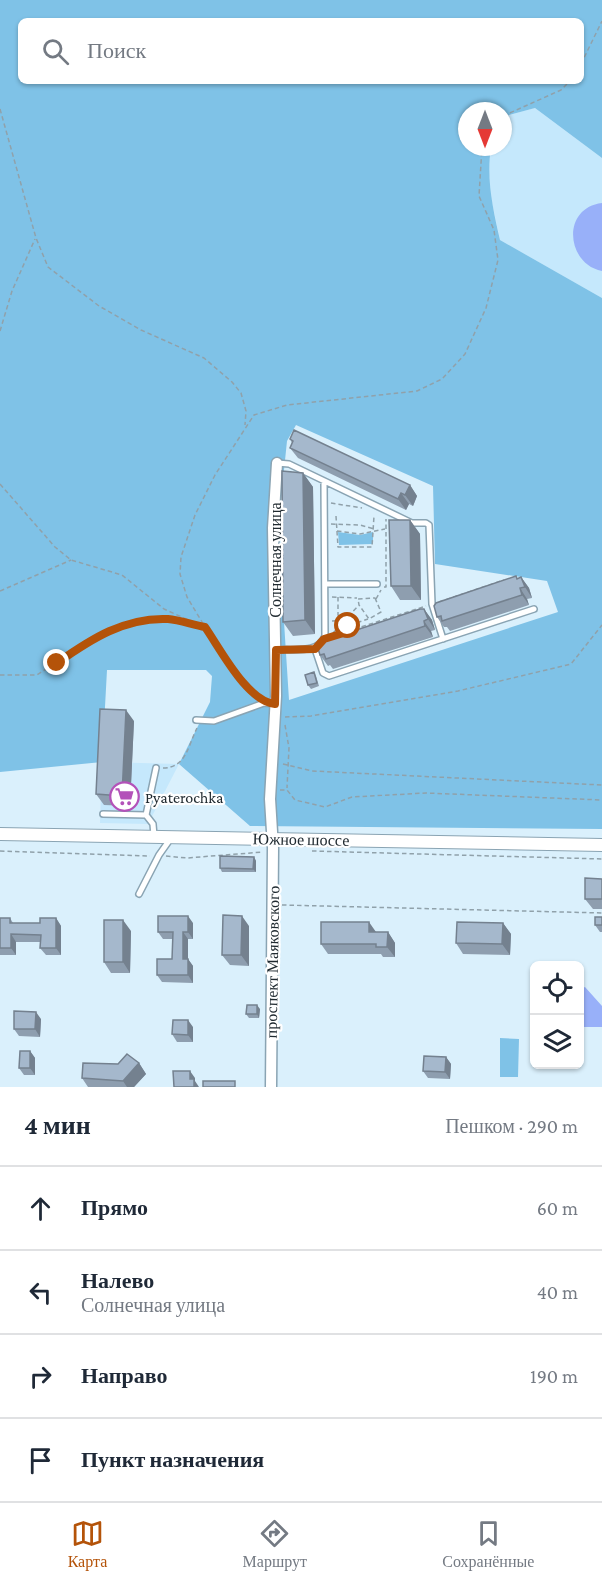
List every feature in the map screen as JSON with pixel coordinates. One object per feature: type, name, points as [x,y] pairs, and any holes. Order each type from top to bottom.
[{"type":"street","name":"Солнечная улица","points":[[273,843],[269,704],[276,650],[273,528],[277,463]]},
{"type":"street","name":"Южное шоссе","points":[[0,834],[154,836],[273,843],[602,845]]},
{"type":"street","name":"проспект Маяковского","points":[[271,1087],[273,843]]},
{"type":"lane","points":[[277,463],[289,464],[412,523],[429,525],[432,604],[443,639]]},
{"type":"lane","points":[[276,650],[315,649],[322,644],[326,636],[324,481]]},
{"type":"lane","points":[[325,584],[377,584]]},
{"type":"lane","points":[[315,649],[323,673],[329,676],[534,609]]},
{"type":"lane","points":[[196,720],[214,721],[269,704]]},
{"type":"lane","points":[[154,836],[153,824],[146,815],[156,768]]},
{"type":"lane","points":[[103,814],[146,815]]},
{"type":"lane","points":[[139,894],[159,855],[173,837]]},
{"type":"path","points":[[584,58],[602,21]]},
{"type":"path","points":[[512,112],[561,90],[567,84]]},
{"type":"path","points":[[0,109],[36,238],[48,267],[75,289],[141,330],[204,358],[232,382],[241,393],[246,411],[245,426]]},
{"type":"path","points":[[269,704],[252,693],[205,627],[188,597],[180,574],[181,557],[195,515],[215,475],[254,415],[277,406],[417,391],[442,379],[465,354],[486,308],[498,260],[494,230],[480,196],[482,156]]},
{"type":"path","points":[[0,330],[12,291],[36,238]]},
{"type":"path","points":[[0,484],[55,547],[72,560],[122,575],[164,609],[205,627]]},
{"type":"path","points":[[324,502],[365,509]]},
{"type":"path","points":[[376,600],[382,587],[386,587],[387,511]]},
{"type":"path","points":[[336,516],[338,547],[372,547],[374,516]]},
{"type":"path","points":[[336,524],[360,525],[374,530]]},
{"type":"path","points":[[336,531],[360,534],[374,530],[386,530]]},
{"type":"path","points":[[0,591],[72,560]]},
{"type":"path","points":[[359,605],[328,638],[504,580]]},
{"type":"path","points":[[325,597],[376,600],[381,607],[380,614],[383,620]]},
{"type":"path","points":[[338,597],[338,615],[346,619],[350,631]]},
{"type":"path","points":[[361,598],[358,599],[359,605],[369,619]]},
{"type":"path","points":[[348,626],[380,614]]},
{"type":"path","points":[[0,675],[37,675],[88,641],[119,625],[168,619],[205,627]]},
{"type":"path","points":[[325,621],[346,619]]},
{"type":"path","points":[[602,625],[571,664],[458,690],[311,716],[279,717],[288,734],[287,790],[295,800],[325,807],[352,797],[426,794],[602,800]]},
{"type":"path","points":[[156,768],[175,768],[180,764],[197,726],[203,721]]},
{"type":"path","points":[[288,765],[312,771],[602,785]]},
{"type":"path","points":[[270,791],[287,790]]},
{"type":"path","points":[[0,851],[133,857],[159,855],[187,858],[262,852],[273,843]]},
{"type":"path","points":[[302,850],[602,859]]},
{"type":"path","points":[[272,905],[602,913]]},
{"type":"shaded area","points":[[0,0],[602,0],[602,158],[535,108],[512,114],[512,102],[458,102],[458,156],[490,156],[490,182],[500,240],[602,298],[602,829],[250,826],[179,764],[210,702],[212,676],[206,670],[107,670],[102,762],[0,772]],"holes":[[[296,425],[433,486],[435,564],[547,581],[558,612],[289,700],[278,528],[287,441]]]},
{"type":"shaded area","points":[[535,108],[602,158],[602,298],[500,240],[491,198],[488,164],[489,156],[512,156],[512,114]]},
{"type":"shaded area","points":[[602,203],[602,271],[590,266],[581,258],[575,248],[573,236],[574,225],[580,215],[589,207]]},
{"type":"shaded area","points":[[338,532],[360,535],[373,532],[373,544],[339,545]]},
{"type":"shaded area","points":[[102,762],[179,764],[148,824],[100,823]]},
{"type":"shaded area","points":[[584,987],[602,1006],[602,1027],[584,1027]]},
{"type":"shaded area","points":[[500,1038],[519,1039],[518,1077],[500,1077]]},
{"type":"building","points":[[294,430],[410,485],[405,495],[401,493],[398,499],[290,448],[293,441],[290,439]]},
{"type":"building","points":[[282,471],[303,473],[305,620],[283,622]]},
{"type":"building","points":[[389,520],[410,520],[411,586],[391,586]]},
{"type":"building","points":[[516,576],[517,579],[521,577],[525,587],[520,588],[522,595],[442,621],[441,616],[437,617],[434,606],[436,603]]},
{"type":"building","points":[[424,609],[428,619],[424,621],[425,626],[326,659],[324,654],[320,655],[317,645],[320,642]]},
{"type":"building","points":[[314,672],[317,683],[308,685],[305,675]]},
{"type":"building","points":[[100,709],[126,710],[122,796],[96,794]]},
{"type":"building","points":[[220,856],[254,857],[253,869],[220,868]]},
{"type":"building","points":[[585,878],[602,879],[602,899],[585,899]]},
{"type":"building","points":[[223,915],[242,916],[241,955],[222,955]]},
{"type":"building","points":[[158,916],[188,916],[188,932],[183,932],[183,959],[188,959],[188,975],[157,975],[157,959],[172,959],[173,932],[158,932]]},
{"type":"building","points":[[595,917],[602,917],[602,925],[595,925]]},
{"type":"building","points":[[0,918],[10,918],[10,923],[40,923],[40,918],[56,918],[56,948],[40,948],[41,935],[11,934],[11,948],[0,948]]},
{"type":"building","points":[[104,920],[123,920],[123,962],[104,962]]},
{"type":"building","points":[[321,922],[369,922],[369,932],[388,932],[387,947],[376,947],[376,944],[321,944]]},
{"type":"building","points":[[457,922],[503,923],[502,944],[456,943]]},
{"type":"building","points":[[247,1005],[257,1005],[257,1014],[246,1014]]},
{"type":"building","points":[[14,1011],[36,1012],[35,1029],[14,1029]]},
{"type":"building","points":[[173,1020],[188,1020],[188,1035],[172,1034]]},
{"type":"building","points":[[20,1051],[30,1051],[30,1068],[19,1068]]},
{"type":"building","points":[[127,1054],[139,1063],[123,1081],[82,1078],[83,1063],[118,1064]]},
{"type":"building","points":[[424,1056],[446,1057],[445,1072],[423,1071]]},
{"type":"building","points":[[173,1071],[190,1071],[190,1079],[194,1079],[194,1087],[174,1087]]},
{"type":"building","points":[[203,1081],[235,1081],[235,1087],[203,1087]]},
{"type":"place","name":"Pyaterochka","points":[[124,797]]},
{"type":"route","points":[[57,663],[88,641],[119,625],[168,619],[205,627],[252,693],[264,703],[275,704],[276,650],[315,649],[322,644],[324,639],[350,631],[348,626]]}]
